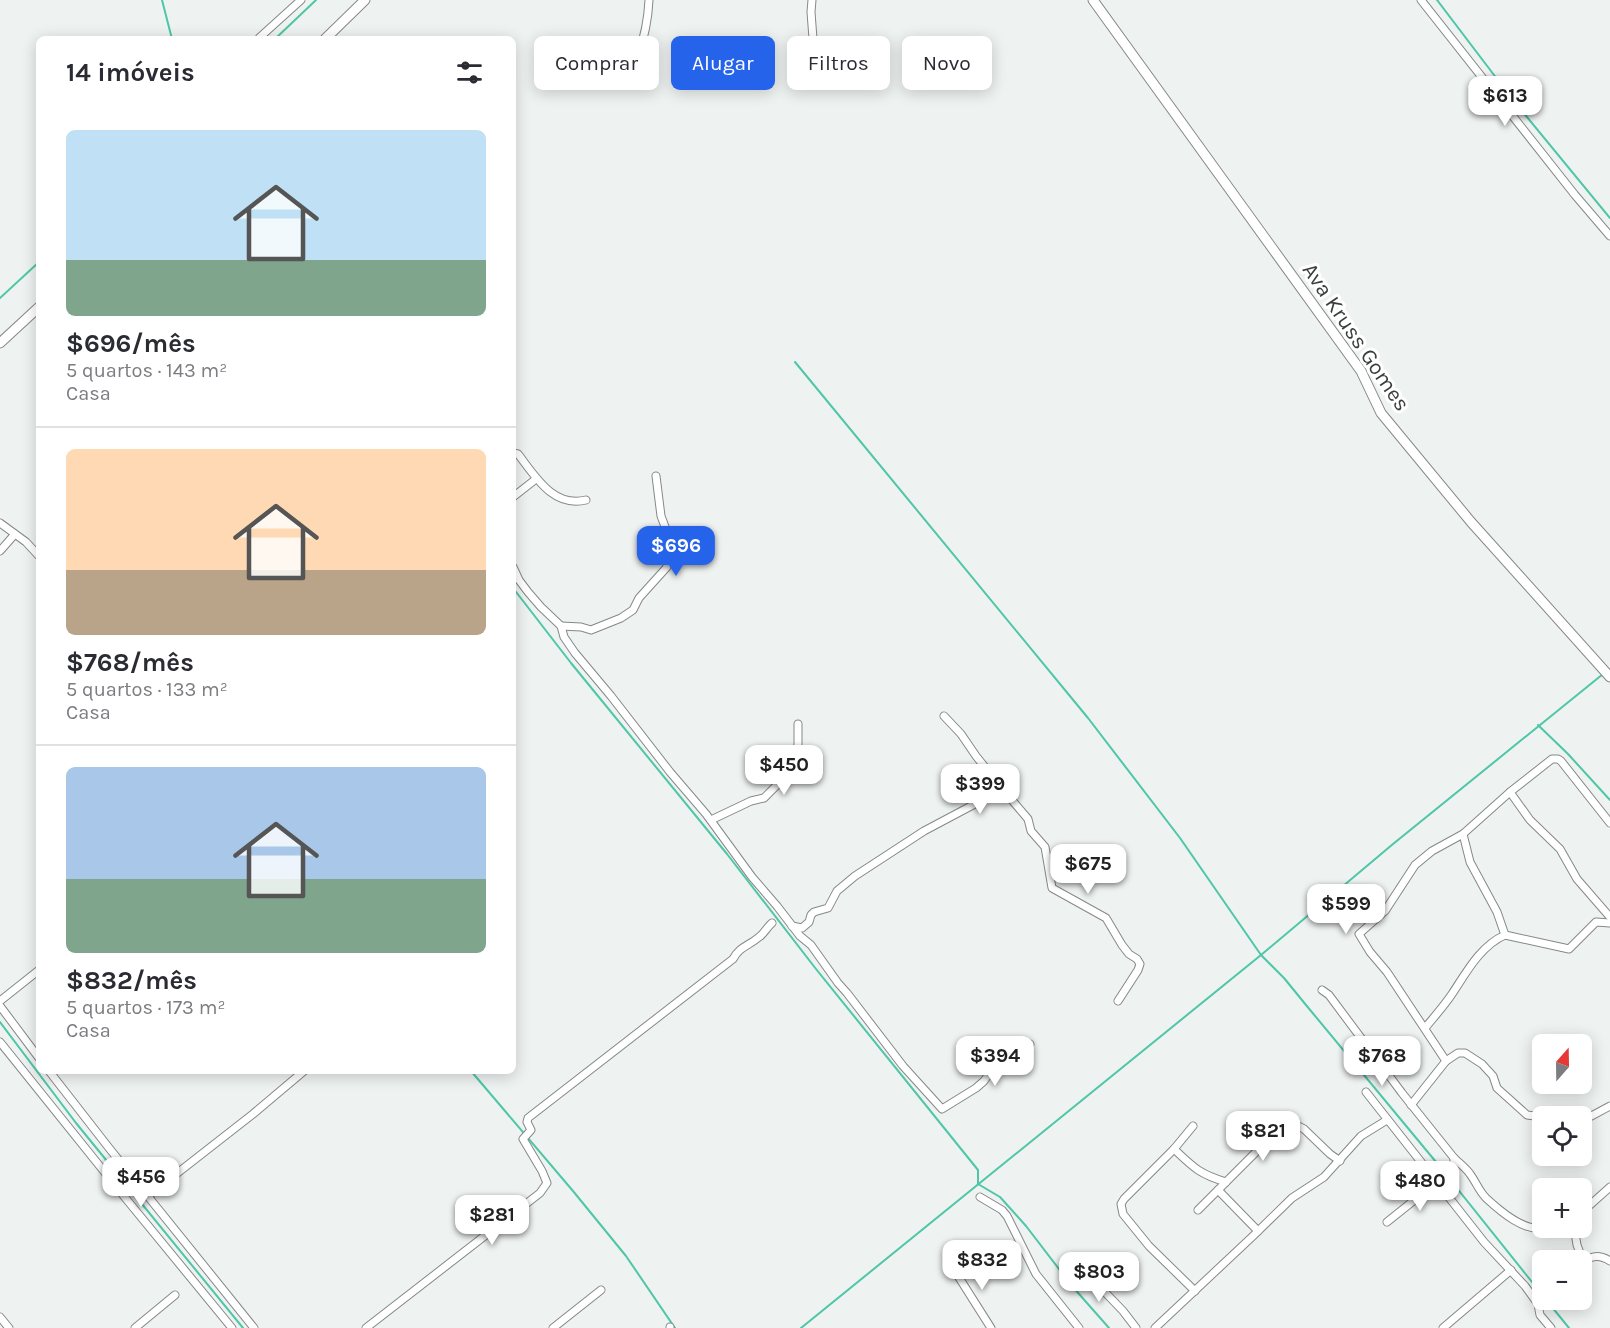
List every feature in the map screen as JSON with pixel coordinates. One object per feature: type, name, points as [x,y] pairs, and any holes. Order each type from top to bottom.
[{"type":"street","points":[[261,36],[301,0]]},
{"type":"street","points":[[328,36],[365,0]]},
{"type":"street","points":[[644,36],[649,0]]},
{"type":"street","points":[[812,0],[812,36]]},
{"type":"street","name":"Ava Kruss Gomes","points":[[1093,0],[1361,372],[1381,413],[1471,522],[1610,677]]},
{"type":"street","points":[[1420,0],[1610,236]]},
{"type":"street","points":[[0,344],[36,310]]},
{"type":"street","points":[[516,454],[536,479],[563,500],[569,502],[586,500]]},
{"type":"street","points":[[561,626],[591,630],[621,618],[633,610],[639,598],[667,567],[667,532],[661,516],[656,476]]},
{"type":"street","points":[[516,495],[536,479]]},
{"type":"street","points":[[0,523],[36,553]]},
{"type":"street","points":[[0,551],[15,534]]},
{"type":"street","points":[[516,574],[528,592],[561,626],[564,637],[575,653],[711,820],[752,877],[810,945],[903,1066],[942,1109],[980,1085],[991,1071],[1014,1059],[1030,1044]]},
{"type":"street","points":[[944,716],[1028,819],[1031,831],[1045,847],[1052,888],[1106,918],[1122,945],[1137,959],[1140,964],[1138,970],[1118,1001]]},
{"type":"street","points":[[711,820],[751,801],[764,798],[788,774],[795,759],[798,724]]},
{"type":"street","points":[[1446,1062],[1359,934],[1385,911],[1415,865],[1432,851],[1463,834],[1510,792],[1552,759],[1558,759],[1610,823]]},
{"type":"street","points":[[792,926],[802,928],[809,922],[813,912],[828,908],[837,891],[855,876],[1000,786]]},
{"type":"street","points":[[1510,792],[1530,820],[1560,849],[1577,879],[1610,917]]},
{"type":"street","points":[[1463,834],[1470,862],[1497,912],[1504,935]]},
{"type":"street","points":[[1425,1028],[1483,950],[1496,939],[1504,935],[1569,949],[1596,922],[1610,923]]},
{"type":"street","points":[[366,1328],[540,1192],[547,1183],[523,1139],[531,1130],[527,1122],[528,1118],[733,958],[737,951],[760,937],[772,923]]},
{"type":"street","points":[[0,1001],[36,972]]},
{"type":"street","points":[[1322,990],[1329,995],[1347,1018],[1411,1105],[1454,1158],[1471,1175],[1484,1196],[1519,1224],[1532,1229]]},
{"type":"street","points":[[0,1006],[36,1054]]},
{"type":"street","points":[[0,1042],[232,1328]]},
{"type":"street","points":[[1411,1105],[1446,1062],[1458,1053],[1465,1053],[1482,1064],[1492,1076],[1497,1088],[1527,1115],[1532,1116]]},
{"type":"street","points":[[51,1074],[254,1328]]},
{"type":"street","points":[[148,1196],[300,1074]]},
{"type":"street","points":[[1366,1092],[1484,1242],[1532,1296]]},
{"type":"street","points":[[1592,1116],[1610,1106]]},
{"type":"street","points":[[1155,1328],[1292,1198],[1324,1177],[1361,1136],[1387,1120]]},
{"type":"street","points":[[1198,1210],[1284,1122],[1290,1122],[1304,1129],[1340,1161]]},
{"type":"street","points":[[1193,1126],[1121,1204],[1123,1214],[1149,1246],[1195,1291]]},
{"type":"street","points":[[1174,1149],[1199,1172],[1210,1178],[1226,1182]]},
{"type":"street","points":[[1387,1222],[1437,1182],[1454,1163],[1454,1158]]},
{"type":"street","points":[[1592,1203],[1610,1187]]},
{"type":"street","points":[[1218,1190],[1258,1231]]},
{"type":"street","points":[[980,1197],[1002,1210],[1007,1216],[1036,1274],[1079,1328]]},
{"type":"street","points":[[1592,1257],[1604,1257],[1610,1261]]},
{"type":"street","points":[[1078,1264],[1136,1328]]},
{"type":"street","points":[[952,1268],[992,1328]]},
{"type":"street","points":[[1443,1328],[1511,1270]]},
{"type":"street","points":[[553,1328],[601,1290]]},
{"type":"street","points":[[135,1328],[175,1295]]},
{"type":"street","points":[[1539,1310],[1540,1315],[1551,1328]]},
{"type":"street","points":[[0,1317],[9,1328]]},
{"type":"waterway","points":[[162,0],[171,36]]},
{"type":"waterway","points":[[278,36],[316,0]]},
{"type":"waterway","points":[[1437,0],[1513,100],[1610,218]]},
{"type":"waterway","points":[[0,298],[36,265]]},
{"type":"waterway","points":[[795,362],[1088,718],[1180,838],[1261,955],[1284,978],[1441,1168]]},
{"type":"waterway","points":[[516,592],[978,1170],[978,1184],[1000,1197],[1109,1328]]},
{"type":"waterway","points":[[801,1328],[1603,674]]},
{"type":"waterway","points":[[1538,725],[1610,800]]},
{"type":"waterway","points":[[0,1022],[36,1070]]},
{"type":"waterway","points":[[39,1074],[76,1123],[243,1328]]},
{"type":"waterway","points":[[474,1074],[626,1256],[675,1328]]},
{"type":"waterway","points":[[1448,1177],[1532,1282]]},
{"type":"waterway","points":[[1554,1310],[1569,1328]]}]
